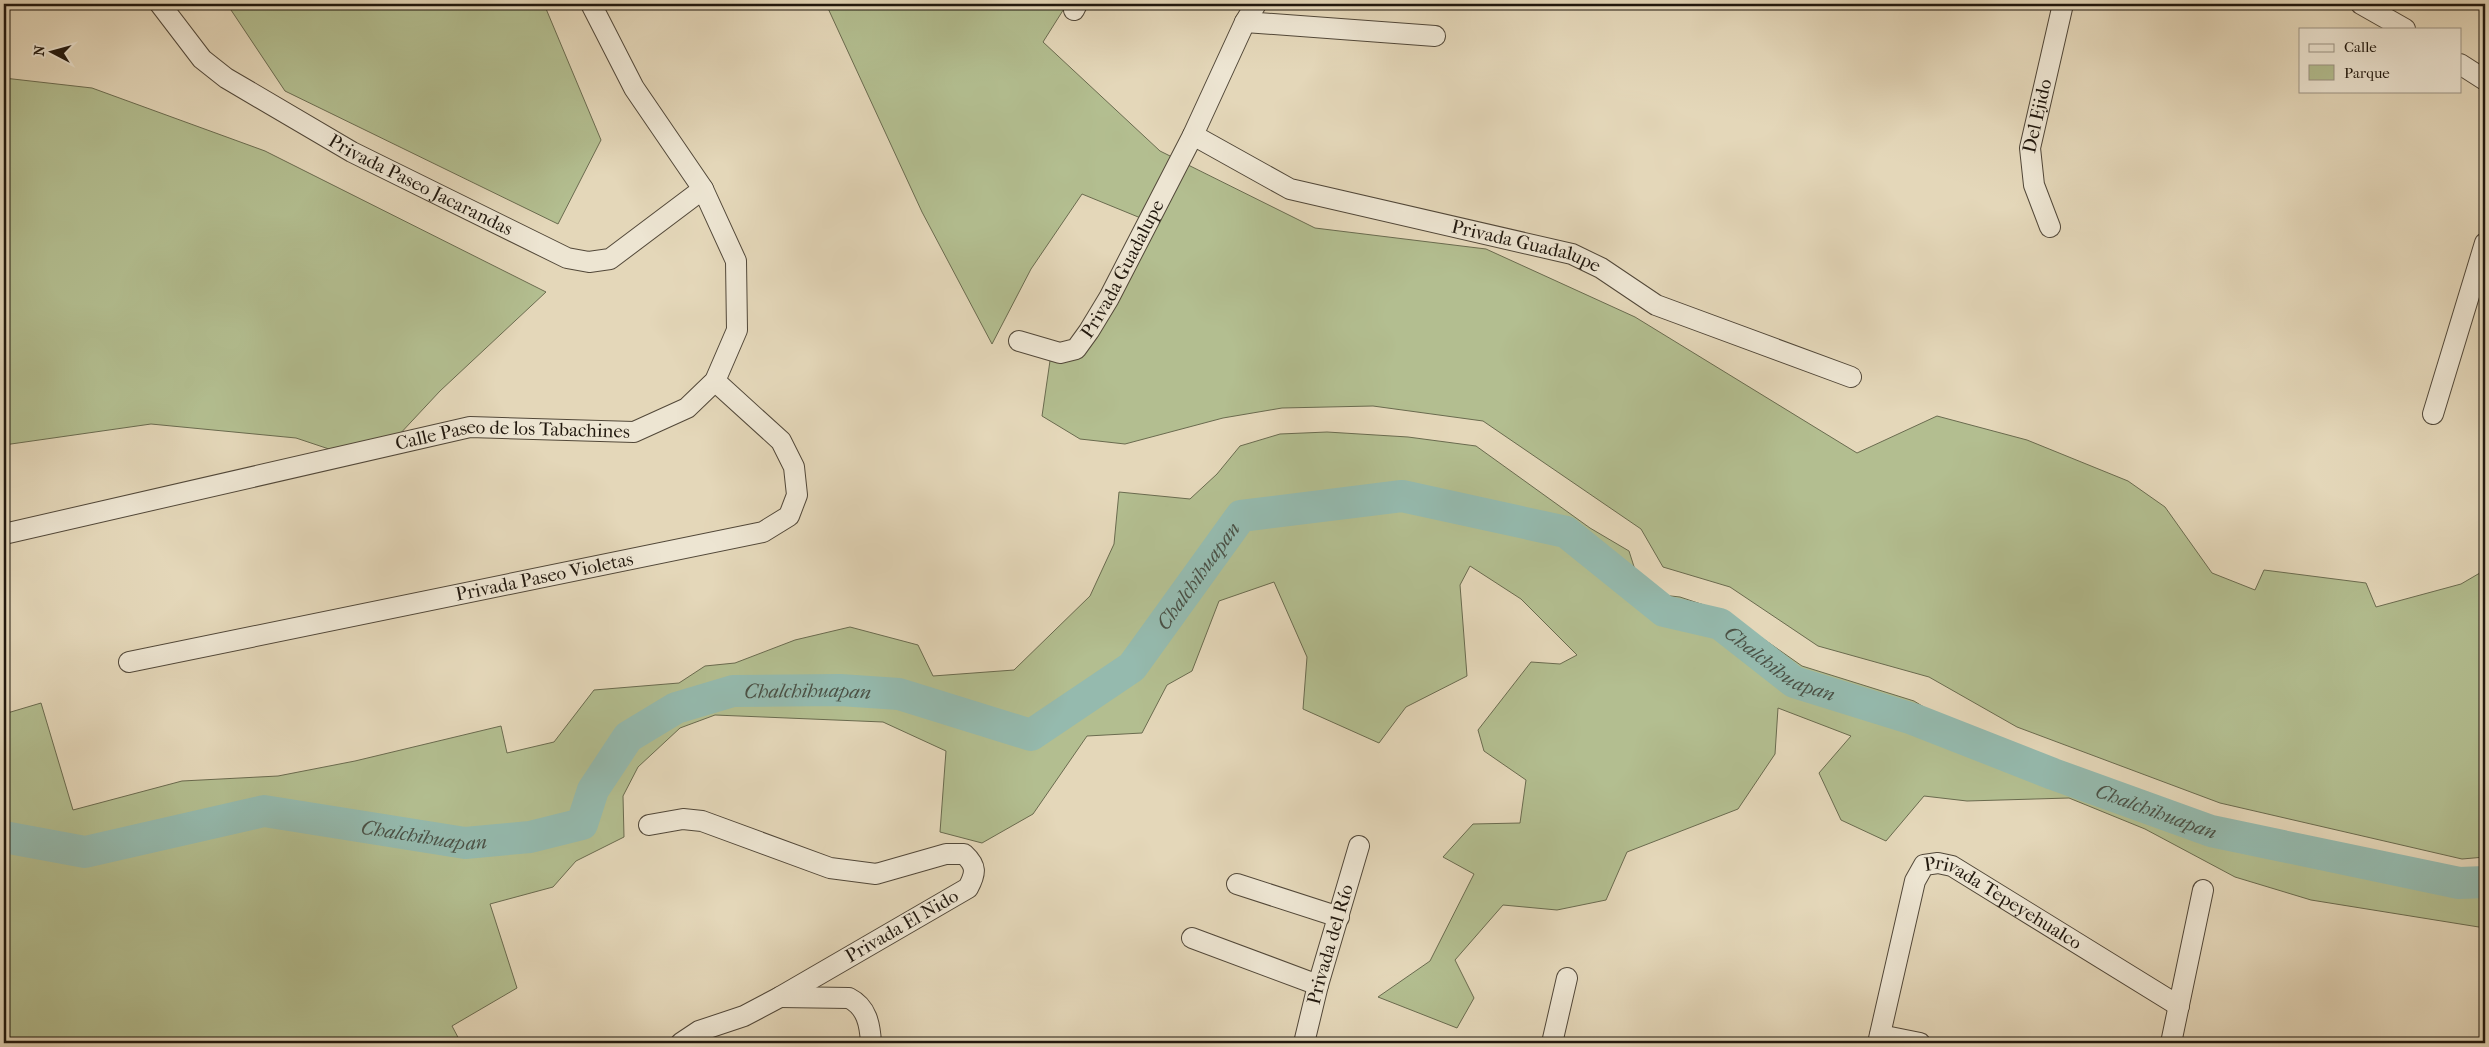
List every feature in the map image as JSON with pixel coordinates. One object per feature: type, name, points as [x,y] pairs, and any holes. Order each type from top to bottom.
[{"type":"street","name":"Privada Paseo Jacarandas","points":[[160,4],[202,59],[226,78],[352,152],[568,258],[589,262],[610,259],[703,189]]},
{"type":"street","name":"Calle Paseo de los Tabachines","points":[[4,534],[470,427],[634,432],[687,408],[715,381],[737,330],[736,261],[703,189],[634,88],[591,4]]},
{"type":"street","name":"Privada Guadalupe","points":[[1019,341],[1060,353],[1076,349],[1109,298],[1193,135],[1245,22],[1256,4]]},
{"type":"street","name":"Del Ejido","points":[[2050,226],[2034,184],[2030,148],[2064,4]]},
{"type":"street","points":[[2361,4],[2403,28]]},
{"type":"street","points":[[1245,22],[1435,36]]},
{"type":"street","points":[[2462,65],[2485,80]]},
{"type":"street","name":"Privada Guadalupe","points":[[1193,135],[1290,189],[1572,254],[1600,268],[1656,305],[1851,377]]},
{"type":"street","points":[[2433,414],[2485,243]]},
{"type":"street","name":"Privada Paseo Violetas","points":[[128,662],[763,532],[789,516],[797,495],[794,467],[781,441],[715,381]]},
{"type":"street","name":"Privada El Nido","points":[[649,825],[683,819],[702,821],[830,868],[876,874],[946,854],[964,854],[973,863],[976,873],[968,888],[744,1016],[699,1031],[681,1043]]},
{"type":"street","name":"Privada del Río","points":[[1304,1043],[1318,985],[1360,846]]},
{"type":"street","name":"Privada Tepeyehualco","points":[[1920,1043],[1879,1039],[1915,881],[1924,865],[1938,862],[1952,866],[2179,1006]]},
{"type":"street","points":[[1237,884],[1339,916]]},
{"type":"street","points":[[2171,1043],[2203,890]]},
{"type":"street","points":[[1192,938],[1318,985]]},
{"type":"street","points":[[1552,1043],[1567,978]]},
{"type":"street","points":[[780,996],[849,998],[860,1003],[870,1026],[871,1043]]},
{"type":"green space","points":[[227,4],[544,4],[601,140],[558,224],[285,91]]},
{"type":"green space","points":[[826,4],[1067,4],[1043,42],[1160,151],[1315,228],[1486,249],[1635,317],[1857,453],[1937,416],[2027,440],[2128,481],[2165,507],[2212,573],[2255,590],[2264,570],[2366,583],[2376,607],[2461,584],[2485,570],[2485,857],[2462,859],[2220,803],[2017,727],[1929,677],[1818,646],[1730,587],[1663,567],[1641,529],[1483,421],[1373,406],[1282,408],[1223,418],[1125,444],[1080,439],[1042,416],[1052,347],[1088,343],[1148,221],[1082,194],[1031,269],[992,344],[922,212]]},
{"type":"green space","points":[[4,78],[92,88],[265,151],[546,292],[440,391],[397,437],[341,453],[296,438],[151,424],[4,445]]},
{"type":"green space","points":[[1327,432],[1408,437],[1476,446],[1590,528],[1629,551],[1637,576],[1653,594],[1680,597],[1725,612],[1802,666],[1914,701],[1979,741],[2010,751],[2053,774],[2107,786],[2153,810],[2279,854],[2371,878],[2485,884],[2485,928],[2311,900],[2235,877],[2145,829],[2069,798],[1967,801],[1924,796],[1886,841],[1841,820],[1819,773],[1851,736],[1778,708],[1775,754],[1738,809],[1627,852],[1606,900],[1557,910],[1503,905],[1455,960],[1474,998],[1457,1028],[1378,997],[1430,961],[1474,874],[1443,857],[1473,824],[1520,823],[1526,780],[1484,751],[1478,730],[1531,662],[1560,664],[1577,655],[1521,599],[1470,566],[1460,585],[1467,676],[1406,707],[1379,743],[1303,709],[1307,657],[1274,582],[1219,601],[1192,671],[1167,685],[1142,733],[1087,736],[1033,814],[982,843],[940,832],[946,751],[883,722],[715,715],[680,728],[638,767],[623,796],[624,837],[576,861],[553,887],[490,904],[517,988],[452,1026],[461,1043],[4,1043],[4,714],[41,703],[73,810],[182,781],[278,776],[355,761],[501,726],[507,753],[554,742],[594,690],[679,683],[705,666],[735,663],[795,640],[850,627],[918,645],[933,676],[1014,670],[1090,596],[1114,544],[1119,492],[1190,499],[1217,474],[1240,446],[1280,434]]},
{"type":"waterway","name":"Chalchihuapan","points":[[4,837],[85,852],[264,811],[465,843],[530,837],[582,824],[593,790],[628,737],[676,708],[733,691],[840,690],[899,694],[1031,735],[1132,667],[1241,516],[1402,496],[1566,532],[1664,611],[1720,624],[1794,682],[1913,719],[2053,774],[2211,831],[2459,883],[2485,882]]}]
